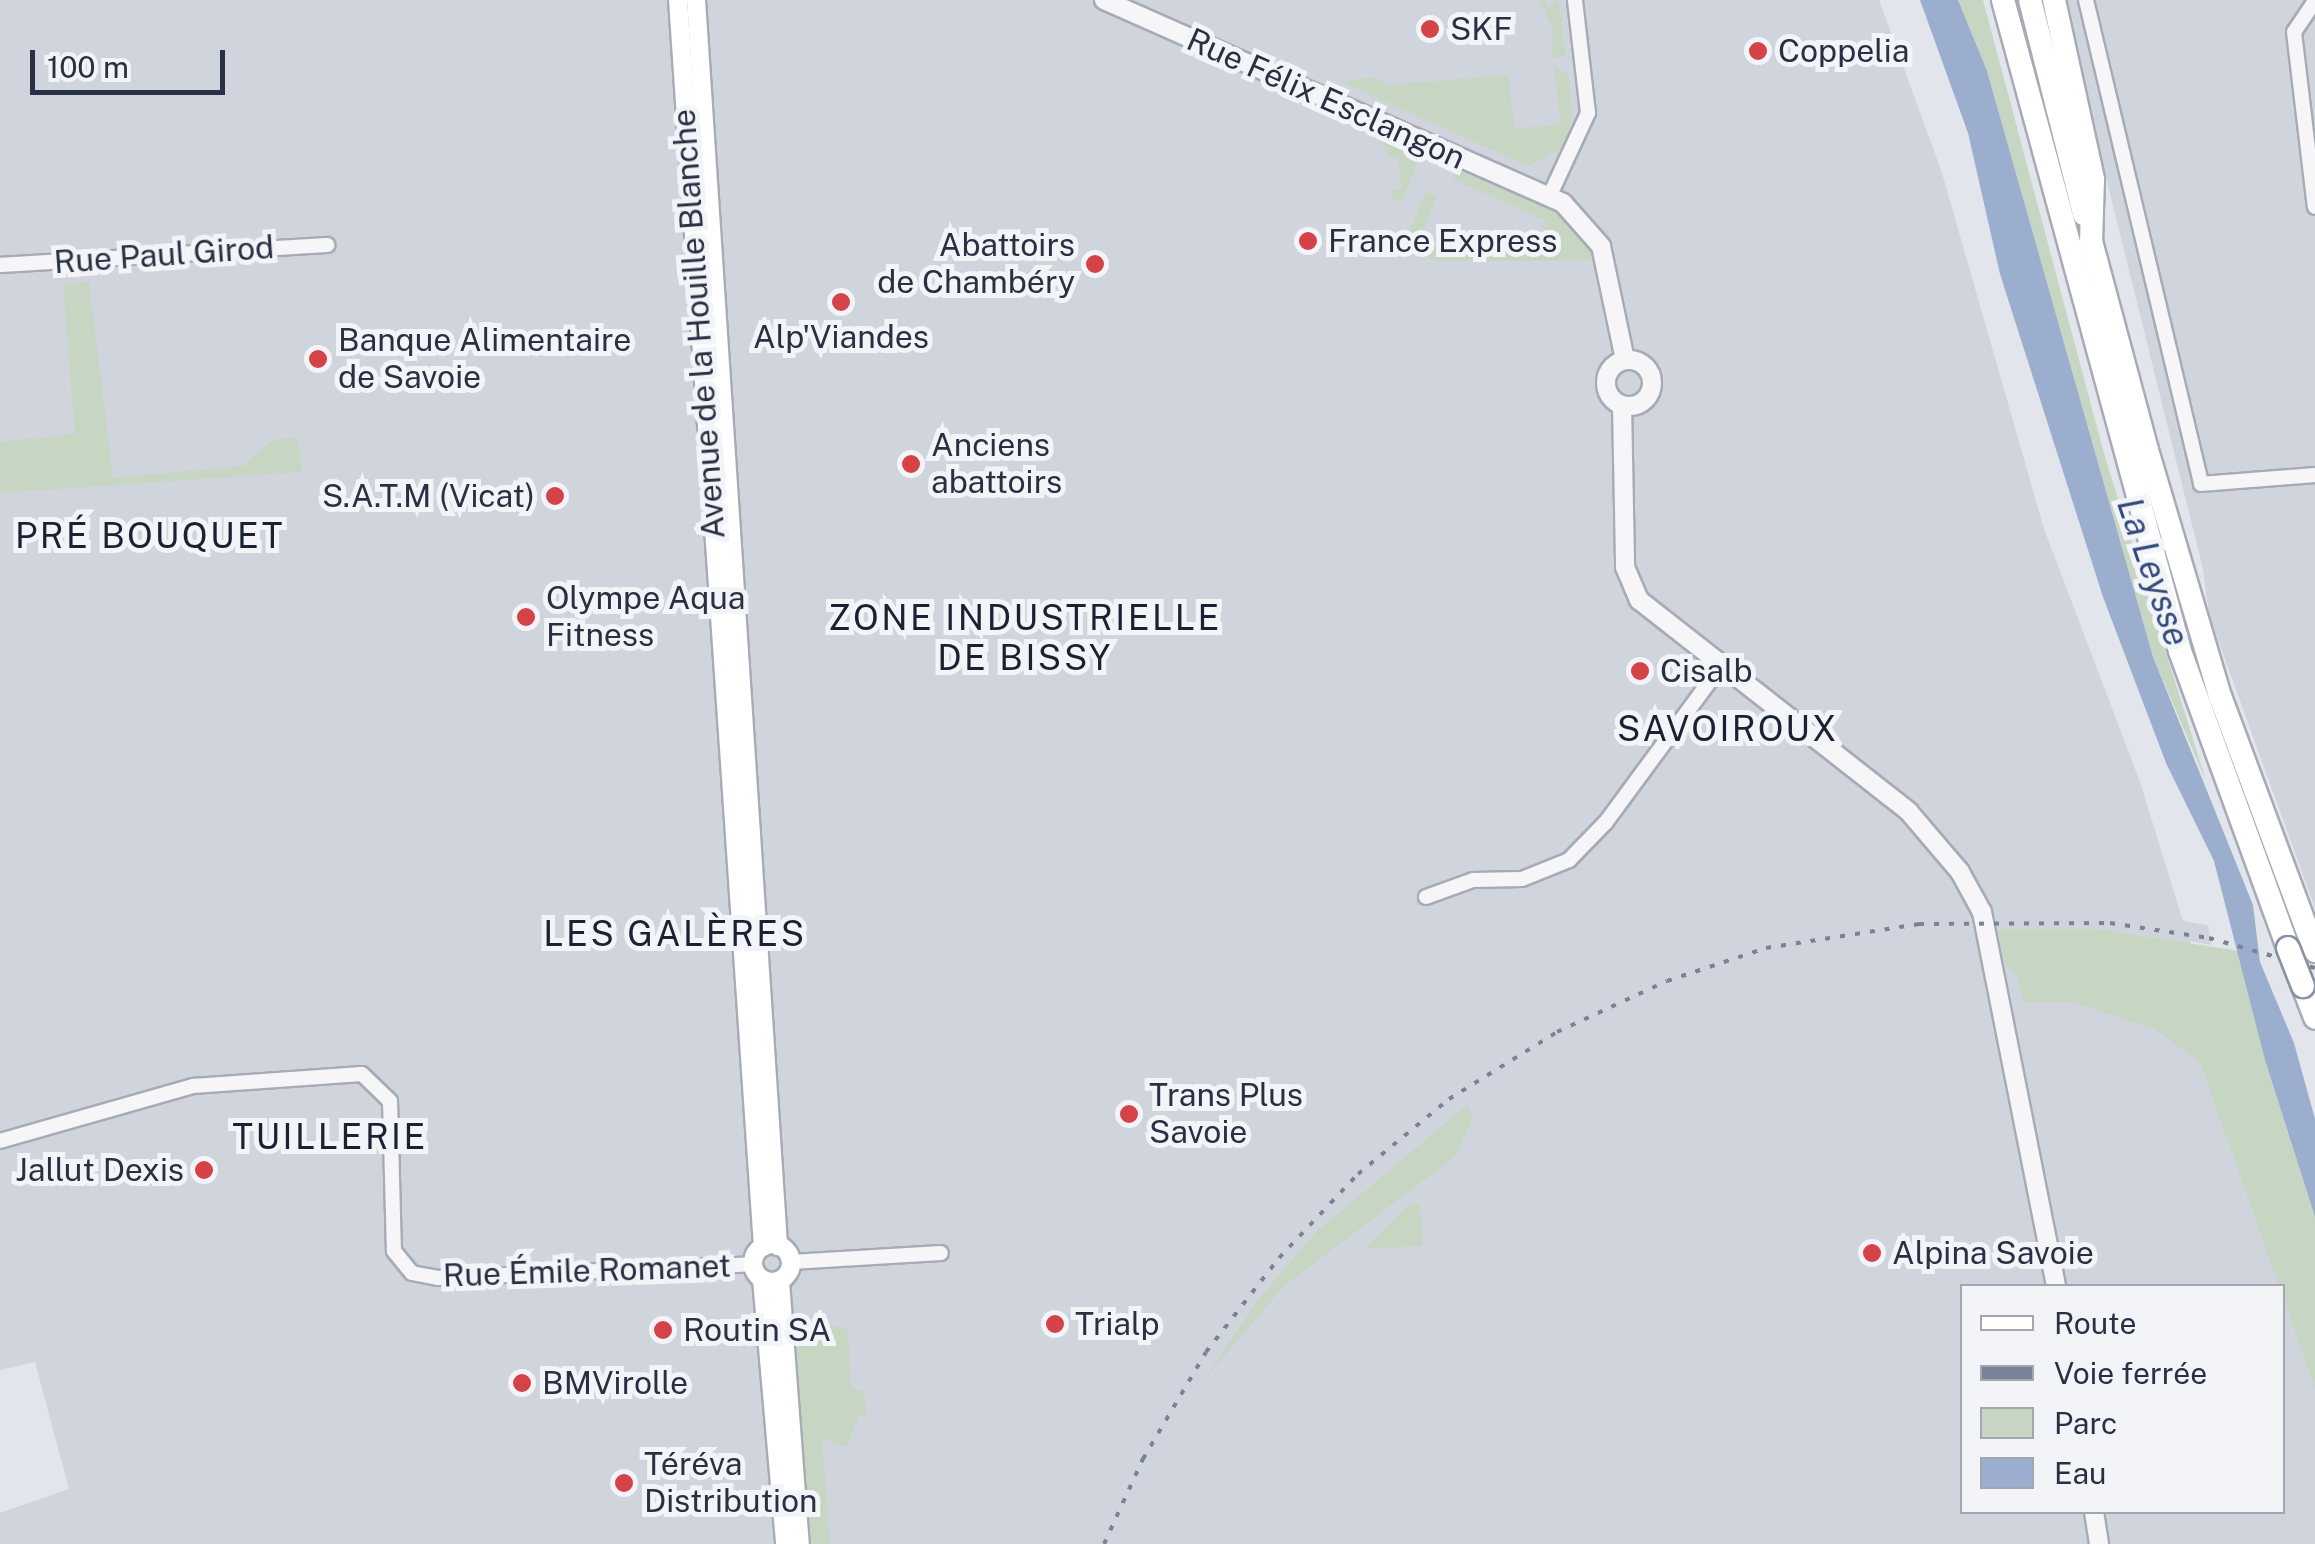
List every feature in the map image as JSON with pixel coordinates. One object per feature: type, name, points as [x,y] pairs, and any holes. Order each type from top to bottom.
[{"type":"highway","points":[[2002,0],[2138,511],[2212,748],[2315,1018]]},
{"type":"highway","points":[[2030,0],[2147,450],[2220,696],[2315,951]]},
{"type":"highway","points":[[2054,0],[2093,179],[2091,241]]},
{"type":"main road","name":"Avenue de la Houille Blanche","points":[[678,0],[767,1263],[800,1544]]},
{"type":"main road","name":"Avenue de la Houille Blanche","points":[[696,0],[784,1544]]},
{"type":"main road","points":[[767,1263],[790,1262]]},
{"type":"street","name":"Rue Félix Esclangon","points":[[1104,0],[1574,210],[1601,246],[1625,360]]},
{"type":"street","points":[[1549,196],[1588,113],[1576,0]]},
{"type":"street","points":[[2086,0],[2202,484],[2315,475]]},
{"type":"street","points":[[2315,1],[2294,32],[2315,207]]},
{"type":"street","name":"Rue Paul Girod","points":[[0,265],[327,245]]},
{"type":"street","points":[[1622,405],[1642,402],[1652,384],[1644,366],[1625,360],[1606,382],[1622,405],[1618,448],[1629,585],[1658,618],[1910,812],[1960,872],[1984,919],[2056,1284]]},
{"type":"street","points":[[1426,897],[1473,880],[1522,879],[1569,860],[1618,807],[1722,666]]},
{"type":"street","name":"Rue Émile Romanet","points":[[0,1141],[192,1086],[362,1074],[390,1101],[394,1251],[412,1274],[438,1278],[767,1263]]},
{"type":"street","points":[[790,1262],[940,1253]]},
{"type":"street","points":[[2094,1514],[2099,1544]]},
{"type":"shaded area","points":[[0,0],[1879,0],[1942,173],[2044,529],[2140,782],[2183,921],[2208,925],[2211,945],[2190,941],[2315,1361],[2315,1544],[0,1544],[0,1513],[69,1489],[35,1362],[0,1370]]},
{"type":"shaded area","points":[[2062,0],[2315,0],[2315,908],[2209,615],[2203,569]]},
{"type":"green space","points":[[1545,0],[1548,7],[1558,0],[1566,55],[1552,58],[1553,27],[1539,1]]},
{"type":"green space","points":[[1958,0],[1983,0],[2105,457],[2206,781],[2153,657],[1987,71]]},
{"type":"green space","points":[[1554,67],[1568,73],[1572,114],[1566,146],[1528,166],[1341,82],[1375,77],[1388,85],[1508,75],[1515,129],[1561,124]]},
{"type":"green space","points":[[1394,137],[1414,146],[1416,165],[1402,202],[1393,200],[1390,190],[1401,189],[1398,157],[1388,157],[1384,143]]},
{"type":"green space","points":[[1464,168],[1566,213],[1591,240],[1596,260],[1432,261],[1408,235],[1426,192],[1437,196],[1422,232],[1484,260],[1489,252],[1545,253],[1554,233],[1542,228],[1545,220],[1452,179]]},
{"type":"green space","points":[[89,282],[113,478],[243,466],[271,441],[291,437],[298,438],[302,472],[0,493],[0,442],[75,434],[63,285]]},
{"type":"green space","points":[[1998,929],[2096,929],[2240,951],[2265,1060],[2315,1217],[2315,1388],[2285,1303],[2285,1284],[2278,1284],[2200,1062],[2154,1029],[2073,1002],[2023,1002],[2018,975],[2006,967]]},
{"type":"green space","points":[[1468,1104],[1473,1118],[1456,1156],[1284,1286],[1204,1380],[1258,1300],[1315,1233]]},
{"type":"green space","points":[[1410,1204],[1420,1205],[1423,1246],[1365,1249]]},
{"type":"green space","points":[[817,1322],[848,1329],[851,1387],[864,1392],[867,1417],[859,1414],[847,1447],[822,1438],[830,1544],[810,1544],[795,1368],[796,1347]]},
{"type":"water","points":[[1920,0],[1958,0],[1987,71],[2153,657],[2253,905],[2260,962],[2294,1043],[2315,1119],[2315,1217],[2265,1060],[2214,861],[2166,763],[2103,597],[2000,274],[1968,133]]},
{"type":"railway","points":[[1104,1544],[1143,1459],[1206,1352],[1279,1258],[1358,1174],[1449,1099],[1557,1032],[1667,981],[1766,948],[1919,924],[2110,923],[2209,938],[2315,968]]},
{"type":"place","name":"SKF","points":[[1430,29]]},
{"type":"place","name":"Coppelia","points":[[1758,51]]},
{"type":"place","name":"France Express","points":[[1308,241]]},
{"type":"place","name":"Abattoirs de Chambéry","points":[[1095,264]]},
{"type":"place","name":"Alp'Viandes","points":[[841,302]]},
{"type":"place","name":"Banque Alimentaire de Savoie","points":[[318,359]]},
{"type":"place","name":"Anciens abattoirs","points":[[911,464]]},
{"type":"place","name":"S.A.T.M (Vicat)","points":[[555,496]]},
{"type":"place","name":"Olympe Aqua Fitness","points":[[526,617]]},
{"type":"place","name":"Cisalb","points":[[1640,671]]},
{"type":"place","name":"Trans Plus Savoie","points":[[1129,1114]]},
{"type":"place","name":"Jallut Dexis","points":[[204,1170]]},
{"type":"place","name":"Alpina Savoie","points":[[1872,1253]]},
{"type":"place","name":"Trialp","points":[[1055,1324]]},
{"type":"place","name":"Routin SA","points":[[663,1330]]},
{"type":"place","name":"BMVirolle","points":[[522,1383]]},
{"type":"place","name":"Téréva Distribution","points":[[624,1483]]},
{"type":"district","name":"PRÉ BOUQUET","points":[[150,536]]},
{"type":"district","name":"ZONE INDUSTRIELLE DE BISSY","points":[[1025,638]]},
{"type":"district","name":"SAVOIROUX","points":[[1728,729]]},
{"type":"district","name":"LES GALÈRES","points":[[675,934]]},
{"type":"district","name":"TUILLERIE","points":[[330,1137]]},
{"type":"water label","name":"La Leysse","points":[[2153,572]]}]
